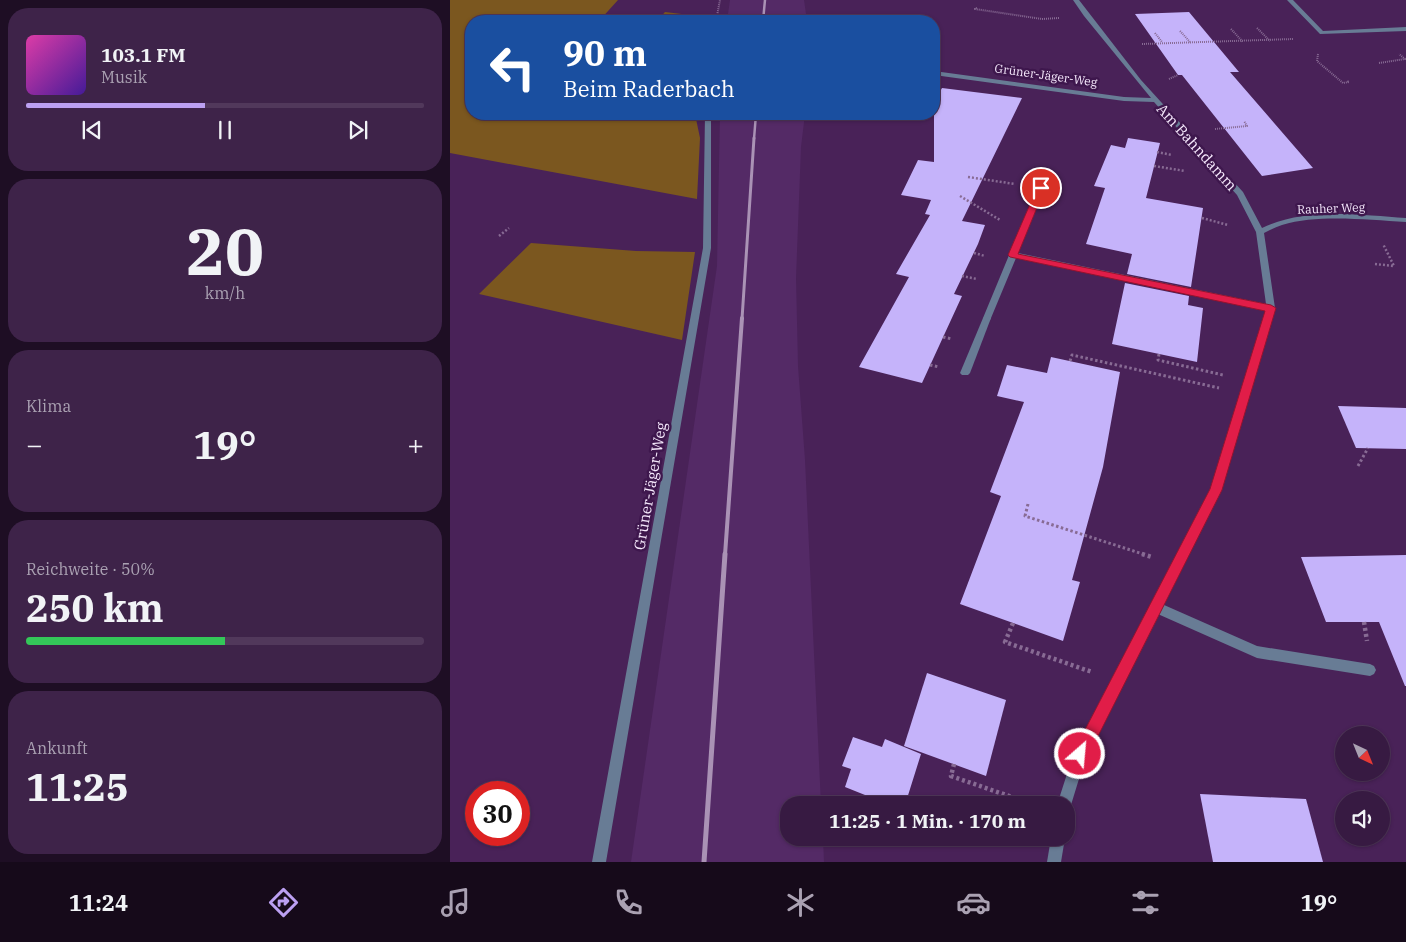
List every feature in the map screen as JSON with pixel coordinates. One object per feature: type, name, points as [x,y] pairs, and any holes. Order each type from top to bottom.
[{"type":"street","name":"Am Bahndamm","points":[[1067,796],[1080,754],[1216,490],[1271,308],[1260,232],[1240,194],[1155,100],[1109,45],[1076,0]]},
{"type":"street","points":[[1290,0],[1322,33],[1406,29]]},
{"type":"street","name":"Grüner-Jäger-Weg","points":[[940,74],[1124,99],[1155,100]]},
{"type":"street","name":"Grüner-Jäger-Weg","points":[[599,862],[707,248],[708,120]]},
{"type":"street","points":[[965,372],[1046,178]]},
{"type":"street","name":"Rauher Weg","points":[[1260,232],[1283,222],[1317,218],[1406,220]]},
{"type":"street","points":[[1013,255],[1271,308]]},
{"type":"street","points":[[1156,607],[1257,652],[1370,670]]},
{"type":"street","points":[[1054,862],[1057,846]]},
{"type":"path","points":[[717,15],[720,0]]},
{"type":"path","points":[[976,8],[975,10],[1042,19],[1086,15]]},
{"type":"path","points":[[1257,28],[1270,41]]},
{"type":"path","points":[[1231,29],[1243,42]]},
{"type":"path","points":[[1180,31],[1190,43]]},
{"type":"path","points":[[1155,33],[1162,43]]},
{"type":"path","points":[[1109,45],[1270,41],[1306,38],[1322,33],[1317,61],[1343,83],[1349,82],[1347,81]]},
{"type":"path","points":[[968,177],[1041,188]]},
{"type":"path","points":[[960,196],[1022,234]]},
{"type":"path","points":[[1369,218],[1394,266],[1375,264]]},
{"type":"path","points":[[499,236],[509,228]]},
{"type":"path","points":[[1159,354],[1158,360],[1248,381]]},
{"type":"path","points":[[1070,361],[1072,355],[1245,393]]},
{"type":"path","points":[[1358,466],[1368,448]]},
{"type":"path","points":[[1028,504],[1025,516],[1177,565]]},
{"type":"path","points":[[1013,623],[1006,642],[1117,681]]},
{"type":"path","points":[[954,764],[951,776],[1009,796]]},
{"type":"shaded area","points":[[450,0],[618,0],[604,15],[465,15],[465,120],[696,120],[700,138],[697,199],[450,153]]},
{"type":"shaded area","points":[[730,0],[804,0],[806,15],[728,15]]},
{"type":"shaded area","points":[[665,12],[690,15],[662,15]]},
{"type":"shaded area","points":[[720,120],[804,120],[801,147],[796,278],[798,366],[805,460],[821,796],[780,796],[780,846],[823,846],[824,862],[631,862],[717,266]]},
{"type":"shaded area","points":[[531,243],[636,251],[695,252],[682,340],[479,294]]},
{"type":"building","points":[[1189,12],[1239,72],[1230,72],[1313,168],[1262,176],[1182,75],[1178,75],[1135,14]]},
{"type":"building","points":[[942,88],[1022,98],[962,221],[985,225],[954,294],[962,296],[922,383],[859,367],[909,277],[896,274],[930,215],[925,214],[931,200],[901,195],[918,160],[934,162],[934,120],[940,120],[940,92]]},
{"type":"building","points":[[1128,138],[1160,143],[1146,198],[1203,208],[1191,287],[1127,274],[1132,254],[1086,244],[1105,188],[1094,186],[1111,145],[1125,148]]},
{"type":"building","points":[[1125,283],[1189,296],[1188,305],[1203,308],[1197,362],[1112,344]]},
{"type":"building","points":[[1051,357],[1120,372],[1103,467],[1072,580],[1080,582],[1063,641],[960,604],[1001,496],[990,492],[1024,402],[997,396],[1007,365],[1047,373]]},
{"type":"building","points":[[1338,406],[1406,408],[1406,449],[1356,448]]},
{"type":"building","points":[[1406,555],[1405,686],[1379,622],[1326,622],[1301,557]]},
{"type":"building","points":[[927,673],[1006,700],[986,776],[904,746]]},
{"type":"building","points":[[853,737],[882,747],[885,739],[921,754],[908,796],[868,796],[845,787],[851,769],[842,766]]},
{"type":"building","points":[[1200,794],[1306,799],[1323,862],[1213,862]]},
{"type":"railway","points":[[764,15],[765,0]]},
{"type":"railway","points":[[754,139],[756,120]]},
{"type":"railway","points":[[742,319],[754,138]]},
{"type":"railway","points":[[725,555],[742,318]]},
{"type":"railway","points":[[704,862],[725,554]]},
{"type":"route","points":[[1041,188],[1013,255],[1271,308],[1216,490],[1080,754]]}]
